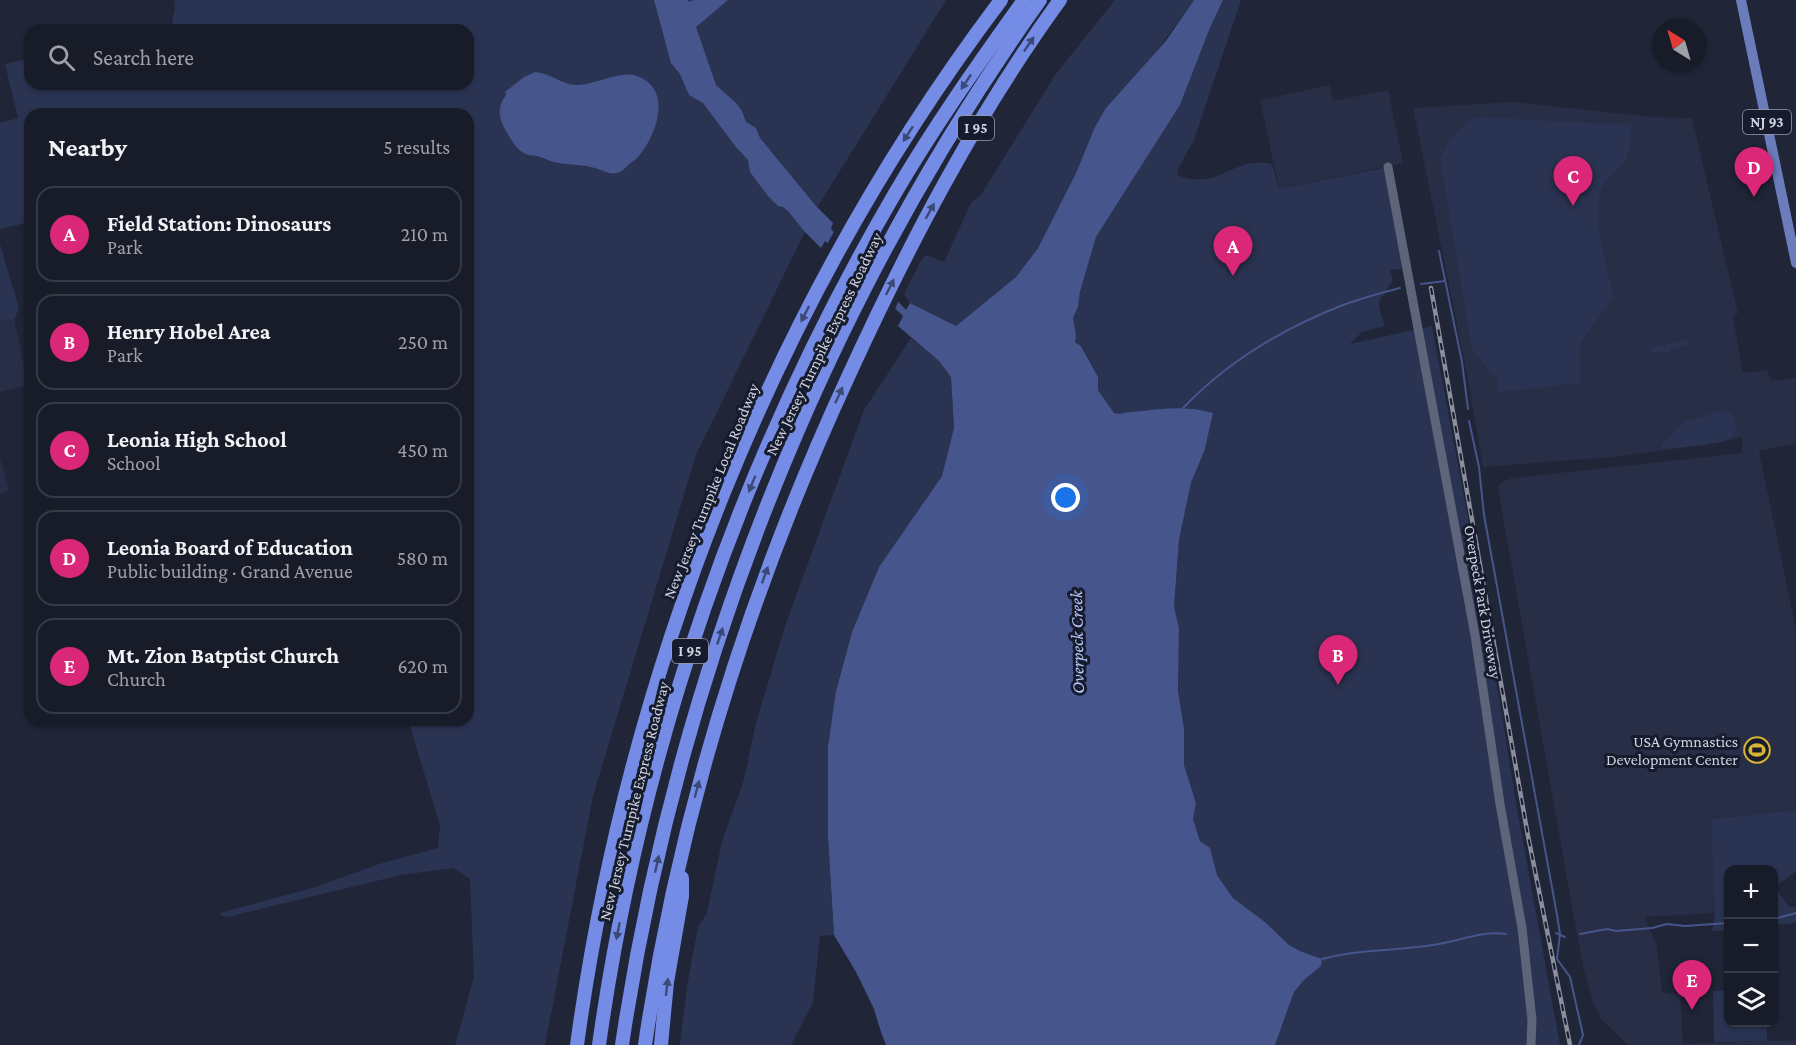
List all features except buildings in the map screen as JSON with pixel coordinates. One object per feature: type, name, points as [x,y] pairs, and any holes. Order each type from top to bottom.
[{"type":"highway","name":"New Jersey Turnpike Local Roadway","points":[[577,1045],[604,891],[624,805],[654,693],[712,524],[749,434],[832,262],[857,217],[926,107],[1000,0]]},
{"type":"highway","name":"New Jersey Turnpike Express Roadway","points":[[599,1045],[615,944],[631,866],[660,750],[717,572],[755,474],[797,379],[873,233],[937,125],[1024,0]]},
{"type":"highway","name":"New Jersey Turnpike Express Roadway","points":[[622,1045],[639,945],[664,831],[684,754],[744,567],[777,483],[818,388],[888,248],[960,122],[1040,0]]},
{"type":"highway","name":"I 95","points":[[645,1045],[660,953],[683,845],[713,730],[763,579],[814,450],[902,263],[978,125],[1060,0]]},
{"type":"highway","points":[[661,1045],[667,982],[681,897],[683,845]]},
{"type":"highway","points":[[568,1045],[584,997]]},
{"type":"main road","name":"NJ 93","points":[[1741,0],[1796,263]]},
{"type":"street","name":"Overpeck Park Driveway","points":[[1388,166],[1471,613],[1498,794],[1522,928],[1532,1020],[1531,1045]]},
{"type":"shaded area","points":[[174,0],[946,0],[815,211],[696,455],[593,796],[545,1045],[455,1045],[474,977],[470,879],[453,868],[401,875],[227,917],[220,913],[312,888],[382,863],[438,848],[440,825],[410,726],[474,726],[474,108],[24,108],[24,223],[0,229],[0,123],[18,118],[5,64],[24,59],[24,90],[474,90],[474,24],[172,24]]},
{"type":"shaded area","points":[[1115,0],[1194,0],[1086,149],[1038,248],[1016,277],[956,326],[910,303],[904,294],[922,259],[926,255],[944,262],[971,203],[981,195],[1055,75]]},
{"type":"shaded area","points":[[1223,0],[1241,0],[1194,140],[1177,175],[1204,179],[1215,177],[1246,164],[1272,164],[1279,189],[1388,167],[1407,268],[1390,270],[1393,280],[1379,305],[1385,326],[1362,332],[1350,344],[1432,326],[1480,581],[1517,808],[1560,1045],[1275,1045],[1294,992],[1321,966],[1322,959],[1289,945],[1265,922],[1233,898],[1217,875],[1210,849],[1200,841],[1193,819],[1196,803],[1184,765],[1184,728],[1178,691],[1179,628],[1174,607],[1179,540],[1191,483],[1205,449],[1213,413],[1163,409],[1114,413],[1098,390],[1098,377],[1082,346],[1075,342],[1073,318],[1078,307],[1096,237],[1180,105]]},
{"type":"shaded area","points":[[1330,85],[1333,101],[1388,90],[1403,163],[1279,189],[1260,100]]},
{"type":"shaded area","points":[[1511,102],[1653,117],[1692,118],[1738,313],[1733,317],[1743,373],[1767,370],[1771,381],[1796,378],[1796,443],[1759,451],[1796,629],[1796,810],[1712,819],[1715,913],[1645,917],[1657,947],[1662,993],[1680,994],[1683,1044],[1796,1040],[1796,1045],[1628,1045],[1600,1018],[1593,1002],[1584,971],[1573,913],[1498,489],[1500,483],[1512,478],[1742,453],[1742,437],[1718,443],[1613,457],[1483,467],[1467,374],[1413,108]]},
{"type":"shaded area","points":[[1477,117],[1632,125],[1627,157],[1604,185],[1598,200],[1601,242],[1614,296],[1582,341],[1580,348],[1581,383],[1499,392],[1497,380],[1472,349],[1440,159],[1454,135]]},
{"type":"shaded area","points":[[0,244],[19,309],[14,319],[0,322]]},
{"type":"shaded area","points":[[14,319],[24,366],[24,386],[0,392],[0,322]]},
{"type":"shaded area","points":[[911,338],[939,361],[951,377],[954,428],[942,476],[879,567],[852,632],[836,690],[828,837],[834,935],[820,936],[813,1002],[791,1045],[680,1045],[687,986],[698,927],[707,913],[722,841],[743,783],[756,723],[785,626],[864,410]]},
{"type":"shaded area","points":[[1688,339],[1689,345],[1670,349],[1670,352],[1663,354],[1662,351],[1651,353],[1650,348]]},
{"type":"shaded area","points":[[1725,410],[1733,414],[1736,424],[1736,431],[1727,440],[1695,446],[1662,448],[1662,445],[1683,422]]},
{"type":"shaded area","points":[[0,457],[9,491],[0,494]]},
{"type":"shaded area","points":[[1796,810],[1796,871],[1778,885],[1778,865],[1724,865],[1724,930],[1712,931],[1715,913],[1711,819]]},
{"type":"shaded area","points":[[1778,891],[1789,907],[1796,907],[1796,923],[1778,925]]},
{"type":"shaded area","points":[[1724,990],[1724,1027],[1767,1027],[1767,1041],[1714,1042],[1713,991]]},
{"type":"water","name":"Overpeck Creek","points":[[654,0],[688,0],[689,2],[728,0],[696,27],[716,85],[736,103],[746,122],[756,128],[760,138],[816,206],[833,223],[831,229],[906,310],[910,303],[956,326],[1016,277],[1038,248],[1106,108],[1165,42],[1194,0],[1223,0],[1180,105],[1096,237],[1078,307],[1073,318],[1075,342],[1081,346],[1098,377],[1098,390],[1114,413],[1173,408],[1213,413],[1205,449],[1191,483],[1179,540],[1174,607],[1179,628],[1178,691],[1184,728],[1184,765],[1196,803],[1193,819],[1200,841],[1210,848],[1217,875],[1233,898],[1265,922],[1289,945],[1322,959],[1321,966],[1294,992],[1275,1045],[886,1045],[874,1009],[834,935],[828,837],[828,747],[836,691],[852,632],[879,567],[942,476],[954,428],[951,377],[939,361],[898,326],[903,316],[825,241],[821,248],[789,212],[778,206],[768,196],[750,172],[748,160],[703,103],[689,95],[680,74],[671,63]]},
{"type":"water","points":[[535,72],[573,85],[623,75],[637,76],[648,82],[655,91],[658,113],[646,147],[639,156],[617,173],[552,161],[527,155],[519,150],[503,126],[500,116],[501,105],[506,95],[505,92],[524,77]]},
{"type":"pier","points":[[835,230],[900,298],[894,311],[826,246]]},
{"type":"waterway","points":[[1439,251],[1462,362],[1468,409]]},
{"type":"waterway","points":[[1421,284],[1445,281]]},
{"type":"waterway","points":[[1183,408],[1237,361],[1299,324],[1343,305],[1400,288]]},
{"type":"waterway","points":[[1469,421],[1557,915],[1560,934],[1557,959],[1570,977],[1583,1035],[1579,1045]]},
{"type":"waterway","points":[[1778,918],[1796,913]]},
{"type":"waterway","points":[[1580,934],[1607,929],[1616,931],[1652,928],[1667,924],[1685,926],[1724,923]]},
{"type":"waterway","points":[[1556,933],[1565,937]]},
{"type":"waterway","points":[[1322,959],[1349,953],[1442,944],[1479,935],[1506,934]]},
{"type":"railway","points":[[1431,288],[1528,836],[1570,1045]]},
{"type":"place","name":"Leonia Board of Education","points":[[1754,197]]},
{"type":"place","name":"Leonia High School","points":[[1573,206]]},
{"type":"place","name":"Field Station: Dinosaurs","points":[[1233,276]]},
{"type":"place","name":"Henry Hobel Area","points":[[1338,685]]},
{"type":"place","name":"USA Gymnastics Development Center","points":[[1757,750]]},
{"type":"place","name":"Mt. Zion Batptist Church","points":[[1692,1010]]}]
